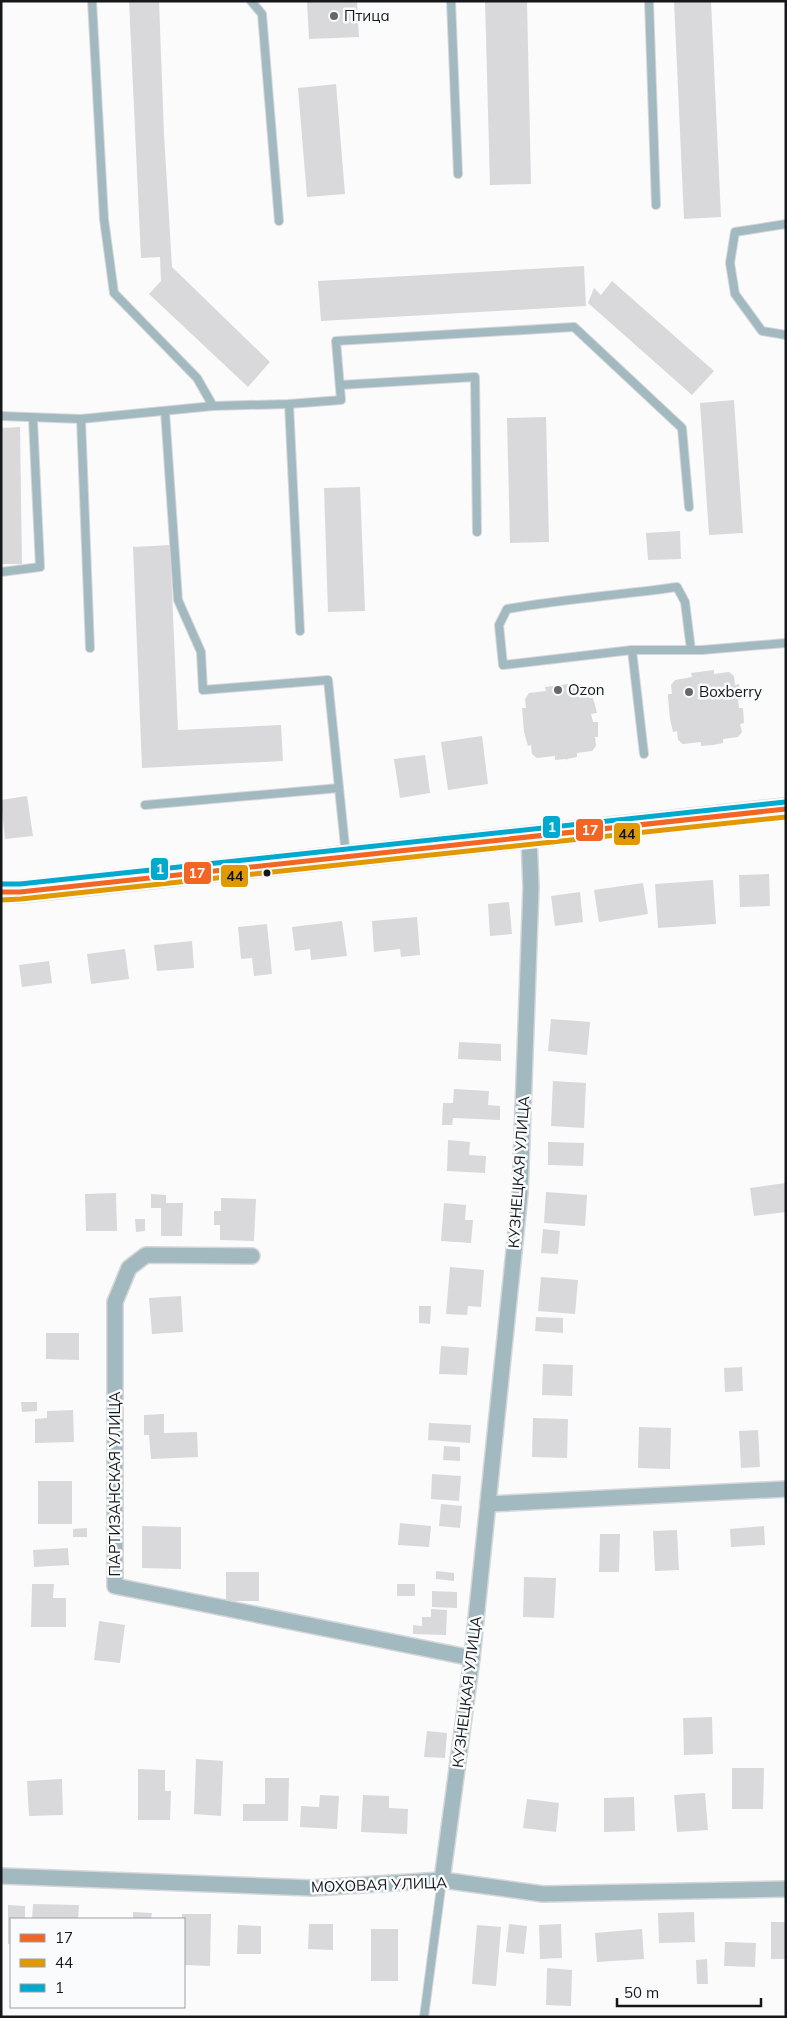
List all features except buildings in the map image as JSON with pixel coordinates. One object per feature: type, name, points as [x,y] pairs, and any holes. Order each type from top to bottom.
[{"type":"street","points":[[1,892],[20,892],[346,858],[786,809]]},
{"type":"street","name":"КУЗНЕЦКАЯ УЛИЦА","points":[[442,1880],[472,1658],[520,1193],[531,886],[529,838]]},
{"type":"street","name":"ПАРТИЗАНСКАЯ УЛИЦА","points":[[252,1256],[146,1255],[129,1268],[115,1302],[115,1586],[472,1658]]},
{"type":"street","points":[[488,1504],[786,1489]]},
{"type":"street","name":"МОХОВАЯ УЛИЦА","points":[[1,1876],[312,1888],[442,1880],[543,1894],[786,1889]]},
{"type":"lane","points":[[92,1],[104,218],[114,293],[197,378],[213,406]]},
{"type":"lane","points":[[251,1],[262,14],[280,221]]},
{"type":"lane","points":[[451,1],[458,174]]},
{"type":"lane","points":[[649,1],[656,205]]},
{"type":"lane","points":[[786,224],[735,232],[730,263],[735,294],[762,331],[786,335]]},
{"type":"lane","points":[[1,416],[81,419],[213,406],[289,404],[341,400],[336,341],[574,327],[682,428],[689,507]]},
{"type":"lane","points":[[340,386],[475,378],[477,532]]},
{"type":"lane","points":[[289,404],[300,631]]},
{"type":"lane","points":[[165,411],[178,600],[201,652],[203,690],[328,680],[346,858]]},
{"type":"lane","points":[[1,572],[40,568],[32,418]]},
{"type":"lane","points":[[81,419],[90,648]]},
{"type":"lane","points":[[691,650],[685,602],[677,587],[618,596],[544,602],[507,609],[499,626],[503,665],[632,650],[691,650],[786,643]]},
{"type":"lane","points":[[632,650],[644,754]]},
{"type":"lane","points":[[145,805],[339,788]]},
{"type":"lane","points":[[424,2017],[442,1880]]},
{"type":"transit line","name":"1","points":[[1,884],[20,884],[785,802]]},
{"type":"transit line","name":"17","points":[[1,892],[20,892],[786,809]]},
{"type":"transit line","name":"44","points":[[1,900],[786,817]]},
{"type":"place","name":"Птица","points":[[334,16]]},
{"type":"place","name":"Ozon","points":[[558,690]]},
{"type":"place","name":"Boxberry","points":[[689,692]]}]
